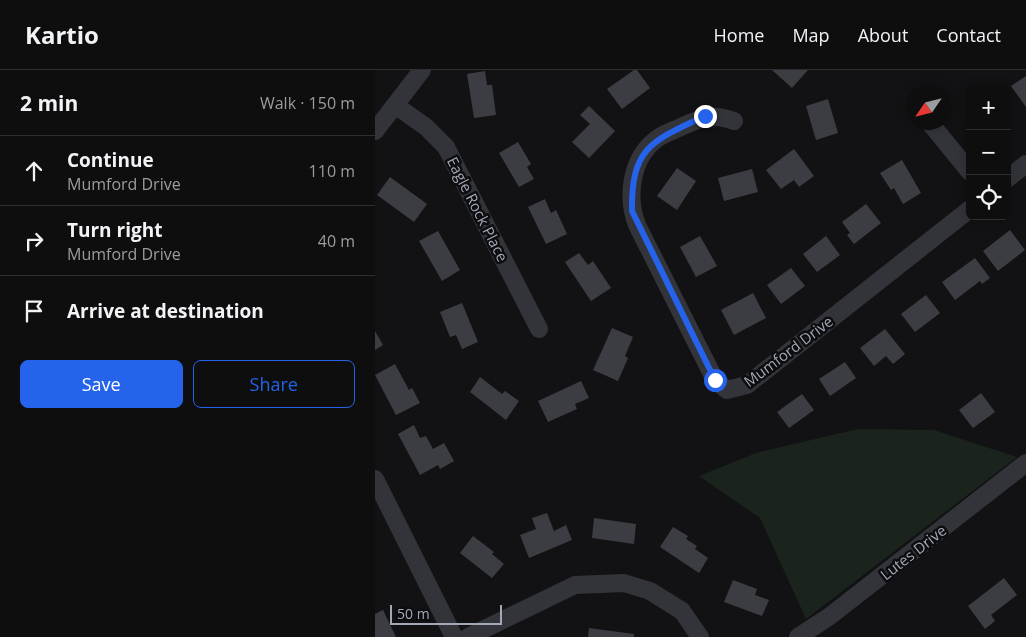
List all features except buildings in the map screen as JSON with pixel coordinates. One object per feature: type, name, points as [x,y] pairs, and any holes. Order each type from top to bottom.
[{"type":"street","points":[[375,131],[422,70]]},
{"type":"street","name":"Eagle Rock Place","points":[[395,105],[426,127],[447,147],[539,329]]},
{"type":"street","name":"Mumford Drive","points":[[734,121],[722,117],[705,116],[658,138],[638,159],[631,188],[632,211],[637,225],[715,380],[727,390],[747,385],[966,212]]},
{"type":"street","points":[[936,130],[966,167]]},
{"type":"street","points":[[1011,176],[1026,164]]},
{"type":"street","name":"Lutes Drive","points":[[798,637],[830,616],[1026,463]]},
{"type":"street","points":[[375,480],[454,637]]},
{"type":"street","points":[[468,637],[575,585],[624,583],[650,591],[682,611],[700,637]]},
{"type":"shaded area","points":[[858,429],[934,430],[1017,457],[806,619],[760,518],[699,476],[756,453]]},
{"type":"route","points":[[705,116],[658,138],[638,159],[631,188],[632,211],[637,225],[715,380]]}]
